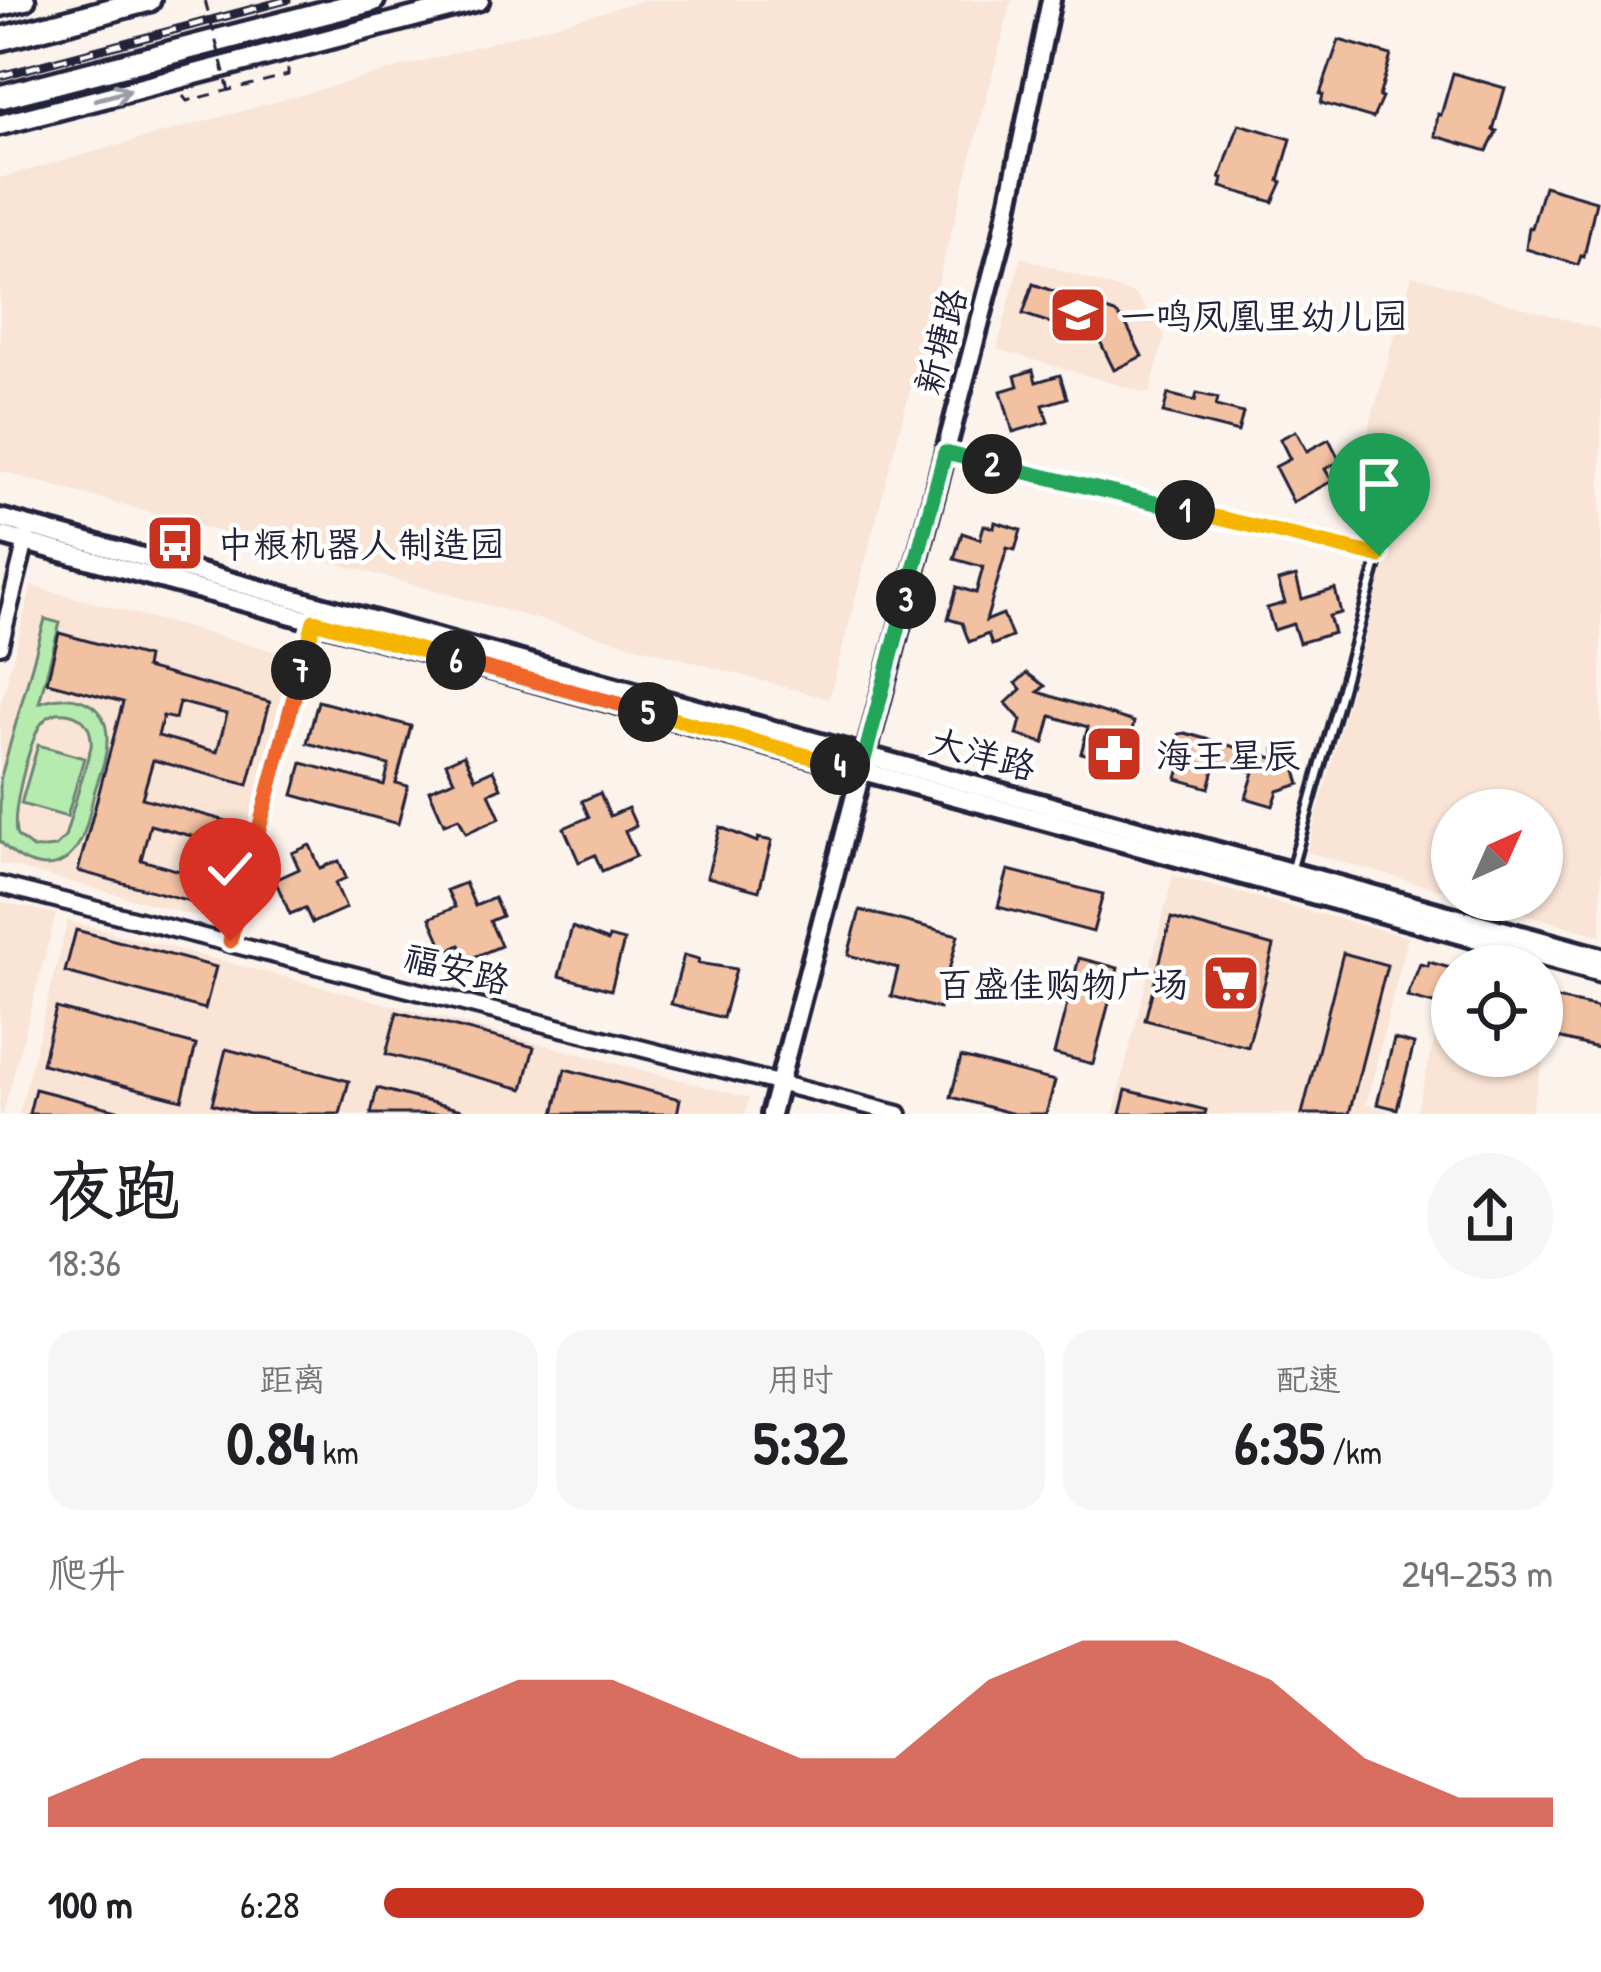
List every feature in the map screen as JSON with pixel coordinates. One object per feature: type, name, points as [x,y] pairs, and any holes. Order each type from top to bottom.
[{"type":"main road","points":[[0,6],[25,0]]},
{"type":"main road","points":[[0,39],[149,0]]},
{"type":"main road","points":[[0,97],[373,0]]},
{"type":"main road","points":[[0,124],[479,0]]},
{"type":"street","name":"新塘路","points":[[771,1114],[1003,234],[1051,0]]},
{"type":"street","name":"大洋路","points":[[0,518],[28,534],[314,621],[1291,872],[1601,957]]},
{"type":"street","name":"大洋路","points":[[0,535],[28,534],[863,763],[1601,973]]},
{"type":"street","points":[[0,646],[28,534]]},
{"type":"street","name":"福安路","points":[[0,885],[899,1114]]},
{"type":"lane","points":[[945,453],[1379,556],[1291,872]]},
{"type":"lane","points":[[230,941],[314,621]]},
{"type":"path","points":[[206,0],[229,91]]},
{"type":"path","points":[[182,94],[187,101],[229,91],[288,75],[288,68]]},
{"type":"shaded area","points":[[645,0],[1012,0],[829,699],[0,471],[0,178]]},
{"type":"shaded area","name":"一鸣凤凰里幼儿园","points":[[1021,257],[1136,295],[1165,335],[1149,394],[997,349]]},
{"type":"shaded area","points":[[1412,275],[1601,330],[1601,936],[1549,921],[1563,921],[1563,789],[1431,789],[1431,887],[1307,852],[1411,470],[1365,442]]},
{"type":"shaded area","points":[[32,586],[292,656],[222,923],[0,863],[0,707]]},
{"type":"shaded area","points":[[1173,876],[1408,937],[1366,1104],[1400,1114],[1113,1114]]},
{"type":"shaded area","points":[[0,902],[56,914],[3,1114],[0,1114]]},
{"type":"shaded area","points":[[68,921],[749,1098],[745,1114],[19,1114]]},
{"type":"shaded area","points":[[1431,1054],[1431,1077],[1539,1077],[1530,1114],[1416,1114]]},
{"type":"green space","points":[[45,619],[60,623],[39,703],[61,698],[84,701],[100,714],[107,738],[86,828],[68,857],[58,864],[37,865],[0,841],[0,780]],"holes":[[[57,713],[83,721],[91,747],[65,837],[55,847],[34,849],[17,836],[16,813],[31,746],[41,724]]]},
{"type":"green space","points":[[38,745],[84,758],[67,817],[21,804]]},
{"type":"building","points":[[1339,40],[1391,55],[1373,118],[1321,103]]},
{"type":"building","points":[[1453,73],[1505,88],[1493,130],[1497,131],[1487,151],[1435,136]]},
{"type":"building","points":[[1239,124],[1291,139],[1273,202],[1221,187]]},
{"type":"building","points":[[1544,186],[1596,201],[1584,257],[1578,265],[1526,249]]},
{"type":"building","points":[[1033,284],[1115,313],[1125,322],[1142,356],[1114,370],[1099,339],[1023,314]]},
{"type":"building","points":[[1033,370],[1036,382],[1060,375],[1067,398],[1043,405],[1048,422],[1013,432],[1001,391],[1018,386],[1015,376]]},
{"type":"building","points":[[1197,393],[1218,398],[1216,406],[1243,413],[1238,432],[1163,413],[1168,394],[1195,401]]},
{"type":"building","points":[[1296,431],[1307,451],[1329,439],[1340,461],[1325,469],[1332,481],[1293,502],[1275,467],[1290,459],[1280,439]]},
{"type":"building","points":[[995,522],[1021,530],[1015,550],[1007,548],[986,621],[1003,614],[1012,637],[992,645],[988,634],[969,642],[962,623],[948,619],[957,587],[976,593],[983,567],[954,559],[962,533],[980,539],[984,525],[994,528]]},
{"type":"building","points":[[1296,576],[1302,599],[1335,589],[1341,613],[1329,616],[1334,633],[1299,643],[1293,624],[1274,630],[1267,608],[1285,603],[1278,581]]},
{"type":"building","points":[[59,633],[147,657],[145,668],[270,702],[248,785],[153,760],[142,798],[238,824],[216,908],[78,871],[123,702],[47,682]],"holes":[[[179,702],[227,714],[217,752],[158,736],[163,716],[175,719]],[[150,825],[203,839],[194,875],[141,860]]]},
{"type":"building","points":[[1027,673],[1045,686],[1038,692],[1134,722],[1130,739],[1120,736],[1113,762],[1081,753],[1088,727],[1051,716],[1044,743],[1017,735],[1021,720],[1006,703],[1021,689],[1016,683]]},
{"type":"building","points":[[318,701],[411,726],[396,783],[408,786],[398,824],[293,795],[302,763],[384,785],[389,765],[307,743]]},
{"type":"building","points":[[1179,734],[1277,759],[1274,749],[1297,747],[1301,762],[1294,764],[1300,784],[1278,791],[1273,806],[1246,798],[1254,772],[1216,762],[1209,788],[1177,779],[1184,753],[1175,750]]},
{"type":"building","points":[[464,755],[475,778],[493,770],[501,788],[489,793],[500,818],[466,833],[459,818],[444,824],[429,790],[454,780],[446,763]]},
{"type":"building","points":[[600,793],[610,816],[628,808],[636,826],[625,831],[636,856],[602,871],[595,855],[579,862],[564,828],[589,817],[582,801]]},
{"type":"building","points":[[720,827],[757,842],[758,838],[772,841],[759,891],[707,877]]},
{"type":"building","points":[[310,845],[320,868],[339,861],[346,878],[335,883],[346,908],[312,923],[305,908],[290,914],[275,880],[299,869],[292,853]]},
{"type":"building","points":[[1008,870],[1103,894],[1093,932],[998,907]]},
{"type":"building","points":[[465,883],[475,906],[494,898],[502,916],[490,921],[501,946],[467,960],[460,945],[445,952],[430,918],[455,907],[447,890]]},
{"type":"building","points":[[860,910],[958,935],[939,1009],[891,996],[898,968],[848,955]]},
{"type":"building","points":[[1171,918],[1274,946],[1248,1047],[1145,1020]]},
{"type":"building","points":[[572,927],[608,941],[609,937],[624,941],[611,990],[559,976]]},
{"type":"building","points":[[76,930],[216,967],[205,1009],[65,972]]},
{"type":"building","points":[[1343,953],[1387,965],[1349,1114],[1302,1114]]},
{"type":"building","points":[[684,955],[699,959],[698,963],[736,969],[723,1018],[671,1004]]},
{"type":"building","points":[[1079,958],[1118,968],[1093,1064],[1054,1054]]},
{"type":"building","points":[[1431,963],[1431,1003],[1407,997],[1420,964]]},
{"type":"building","points":[[1563,1000],[1601,1012],[1598,1048],[1563,1039]]},
{"type":"building","points":[[56,1008],[196,1045],[182,1100],[42,1064]]},
{"type":"building","points":[[397,1012],[534,1047],[523,1089],[386,1054]]},
{"type":"building","points":[[1394,1039],[1414,1044],[1397,1109],[1377,1104]]},
{"type":"building","points":[[226,1049],[349,1081],[340,1114],[249,1114],[212,1104]]},
{"type":"building","points":[[961,1057],[1055,1081],[1046,1114],[1014,1114],[951,1097]]},
{"type":"building","points":[[565,1069],[680,1099],[677,1114],[554,1114]]},
{"type":"building","points":[[377,1088],[461,1110],[461,1114],[371,1114]]},
{"type":"building","points":[[35,1089],[117,1110],[117,1114],[29,1114]]},
{"type":"building","points":[[1126,1090],[1206,1110],[1205,1114],[1120,1114]]},
{"type":"railway","points":[[0,76],[287,0]]},
{"type":"place","name":"一鸣凤凰里幼儿园","points":[[1078,315]]},
{"type":"place","name":"中粮机器人制造园","points":[[175,543]]},
{"type":"place","name":"海王星辰","points":[[1114,754]]},
{"type":"place","name":"百盛佳购物广场","points":[[1231,983]]},
{"type":"route","points":[[230,941],[314,621],[861,771],[945,453],[1379,556]]}]
